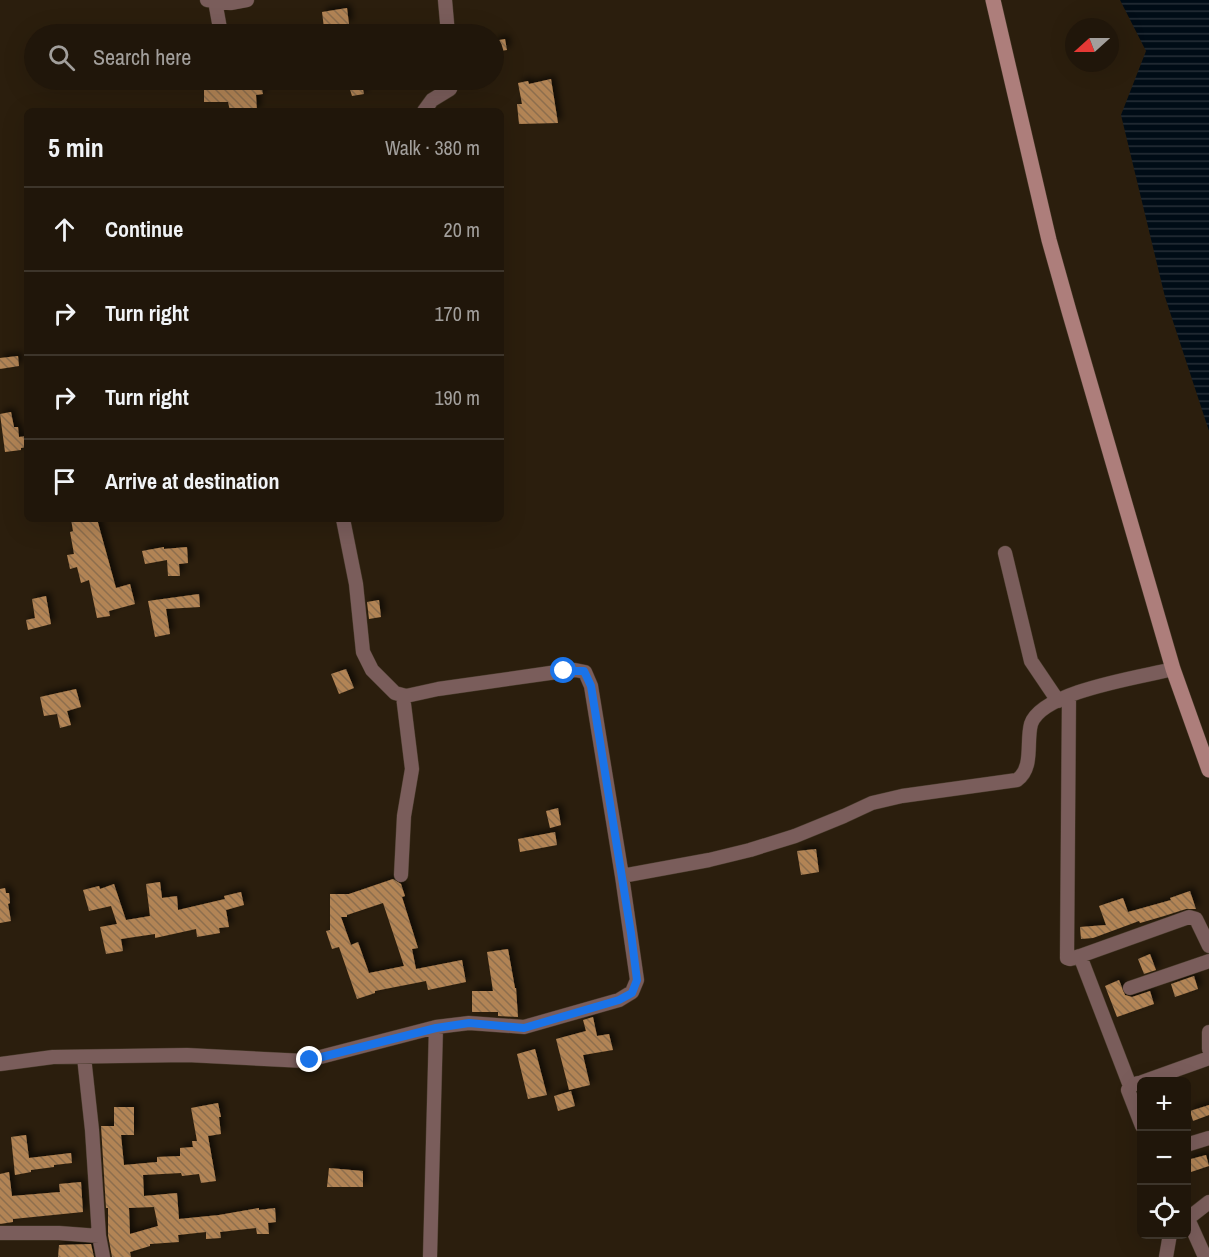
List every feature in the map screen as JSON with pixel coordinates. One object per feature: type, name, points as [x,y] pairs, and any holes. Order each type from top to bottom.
[{"type":"main road","points":[[993,0],[1049,240],[1173,669],[1209,770]]},
{"type":"street","points":[[219,24],[211,1],[231,3],[248,0]]},
{"type":"street","points":[[445,0],[447,24]]},
{"type":"street","points":[[426,108],[432,100],[448,90]]},
{"type":"street","points":[[0,1064],[33,1059],[187,1055],[305,1061],[436,1028],[469,1023],[524,1028],[619,1000],[632,993],[637,980],[622,876],[591,686],[585,672],[564,671],[403,696],[395,693],[380,678],[366,660],[363,652],[356,584],[345,522]]},
{"type":"street","points":[[1005,554],[1031,661],[1063,698],[1067,958],[1080,956],[1189,917],[1196,919],[1209,946]]},
{"type":"street","points":[[622,876],[750,850],[804,832],[872,802],[1017,780],[1028,764],[1028,739],[1033,719],[1047,706],[1063,698],[1107,684],[1173,669]]},
{"type":"street","points":[[401,875],[404,816],[412,769],[403,696]]},
{"type":"street","points":[[1080,956],[1137,1081]]},
{"type":"street","points":[[1130,988],[1209,961]]},
{"type":"street","points":[[430,1257],[436,1028]]},
{"type":"street","points":[[1209,1032],[1209,1048]]},
{"type":"street","points":[[84,1057],[92,1130],[99,1236],[103,1257]]},
{"type":"street","points":[[1155,1077],[1209,1058]]},
{"type":"street","points":[[1137,1084],[1129,1092],[1137,1113]]},
{"type":"street","points":[[1191,1144],[1206,1139],[1209,1154]]},
{"type":"street","points":[[1191,1217],[1209,1203]]},
{"type":"street","points":[[1191,1228],[1205,1257]]},
{"type":"street","points":[[0,1233],[99,1236]]},
{"type":"street","points":[[1166,1257],[1169,1239]]},
{"type":"shaded area","points":[[1120,0],[1209,0],[1209,431],[1165,297],[1121,115],[1146,51]]},
{"type":"building","points":[[347,8],[349,24],[324,24],[322,12]]},
{"type":"building","points":[[504,39],[507,50],[504,50]]},
{"type":"building","points":[[551,79],[558,123],[519,124],[517,104],[522,104],[518,83],[528,81],[529,84]]},
{"type":"building","points":[[204,90],[262,90],[263,94],[256,95],[257,108],[229,108],[228,102],[204,102]]},
{"type":"building","points":[[350,90],[363,90],[364,94],[352,96]]},
{"type":"building","points":[[18,356],[19,366],[0,369],[0,358]]},
{"type":"building","points":[[11,412],[14,427],[18,427],[19,437],[24,436],[24,448],[21,450],[5,452],[0,414]]},
{"type":"building","points":[[72,522],[98,522],[116,588],[130,584],[135,604],[109,611],[110,616],[97,618],[89,580],[81,583],[77,567],[70,569],[67,555],[74,554],[70,532],[73,531]]},
{"type":"building","points":[[164,547],[164,549],[187,547],[188,563],[179,564],[180,576],[168,576],[167,560],[145,564],[142,551]]},
{"type":"building","points":[[199,594],[200,607],[166,609],[170,634],[155,637],[148,601]]},
{"type":"building","points":[[46,596],[51,624],[28,630],[26,620],[35,618],[32,599]]},
{"type":"building","points":[[379,600],[381,617],[369,619],[367,602]]},
{"type":"building","points":[[346,669],[354,688],[339,694],[331,674]]},
{"type":"building","points":[[76,689],[81,707],[67,711],[71,725],[60,728],[57,714],[44,716],[40,697]]},
{"type":"building","points":[[558,808],[561,825],[550,828],[546,811]]},
{"type":"building","points":[[555,832],[557,845],[520,852],[518,839]]},
{"type":"building","points":[[816,849],[819,872],[801,875],[797,851]]},
{"type":"building","points":[[393,879],[401,884],[405,896],[402,897],[418,948],[412,949],[416,969],[462,960],[466,982],[428,990],[426,981],[375,991],[375,993],[357,999],[339,947],[332,949],[326,931],[330,930],[330,894],[349,894]],"holes":[[[383,903],[404,966],[369,973],[358,942],[351,945],[341,917],[347,917],[347,915]]]},
{"type":"building","points":[[160,882],[162,898],[177,896],[178,910],[225,899],[224,896],[241,892],[244,905],[226,910],[229,927],[219,928],[220,933],[197,937],[196,929],[155,938],[155,934],[121,939],[123,951],[106,954],[100,927],[117,924],[111,906],[89,911],[83,890],[99,886],[100,889],[114,884],[126,920],[150,916],[146,884]]},
{"type":"building","points":[[5,888],[6,893],[9,893],[11,921],[0,923],[0,889]]},
{"type":"building","points":[[1190,891],[1196,909],[1186,909],[1140,923],[1139,921],[1093,938],[1081,939],[1080,927],[1106,925],[1099,906],[1123,898],[1128,912],[1171,900],[1170,898]]},
{"type":"building","points":[[508,949],[516,988],[518,1017],[498,1016],[498,1012],[472,1012],[472,991],[493,991],[487,952]]},
{"type":"building","points":[[1150,954],[1156,970],[1144,974],[1138,959]]},
{"type":"building","points":[[1194,976],[1198,989],[1175,997],[1171,984]]},
{"type":"building","points":[[1119,980],[1125,995],[1132,997],[1150,991],[1154,1004],[1117,1017],[1105,986]]},
{"type":"building","points":[[593,1017],[597,1036],[609,1034],[613,1050],[583,1055],[590,1085],[569,1090],[556,1039],[586,1031],[583,1020]]},
{"type":"building","points":[[535,1049],[547,1095],[528,1099],[517,1054]]},
{"type":"building","points":[[571,1091],[575,1106],[558,1111],[554,1096]]},
{"type":"building","points":[[218,1103],[221,1134],[208,1136],[216,1181],[201,1183],[199,1174],[143,1175],[144,1196],[177,1193],[179,1219],[259,1208],[259,1210],[275,1208],[276,1222],[268,1223],[269,1234],[257,1234],[256,1228],[220,1232],[221,1238],[206,1239],[206,1232],[178,1235],[179,1242],[150,1244],[150,1246],[130,1252],[131,1257],[112,1257],[108,1235],[101,1126],[114,1126],[114,1107],[134,1107],[134,1135],[121,1135],[124,1165],[157,1162],[157,1157],[180,1156],[180,1148],[193,1147],[192,1141],[197,1141],[191,1108]],"holes":[[[154,1207],[158,1226],[130,1234],[129,1208]]]},
{"type":"building","points":[[1209,1105],[1209,1115],[1193,1121],[1191,1111]]},
{"type":"building","points":[[26,1135],[29,1158],[71,1153],[72,1163],[15,1175],[11,1137]]},
{"type":"building","points":[[1206,1155],[1209,1166],[1191,1172],[1191,1159]]},
{"type":"building","points":[[329,1168],[363,1171],[363,1187],[327,1187]]},
{"type":"building","points":[[9,1172],[12,1196],[60,1192],[59,1184],[81,1182],[83,1212],[13,1219],[13,1222],[0,1224],[0,1174]]},
{"type":"building","points":[[91,1244],[94,1257],[58,1257],[59,1245]]},
{"type":"route","points":[[310,1060],[436,1028],[469,1023],[524,1028],[619,1000],[632,993],[637,980],[631,933],[591,686],[584,671],[564,671]]}]
